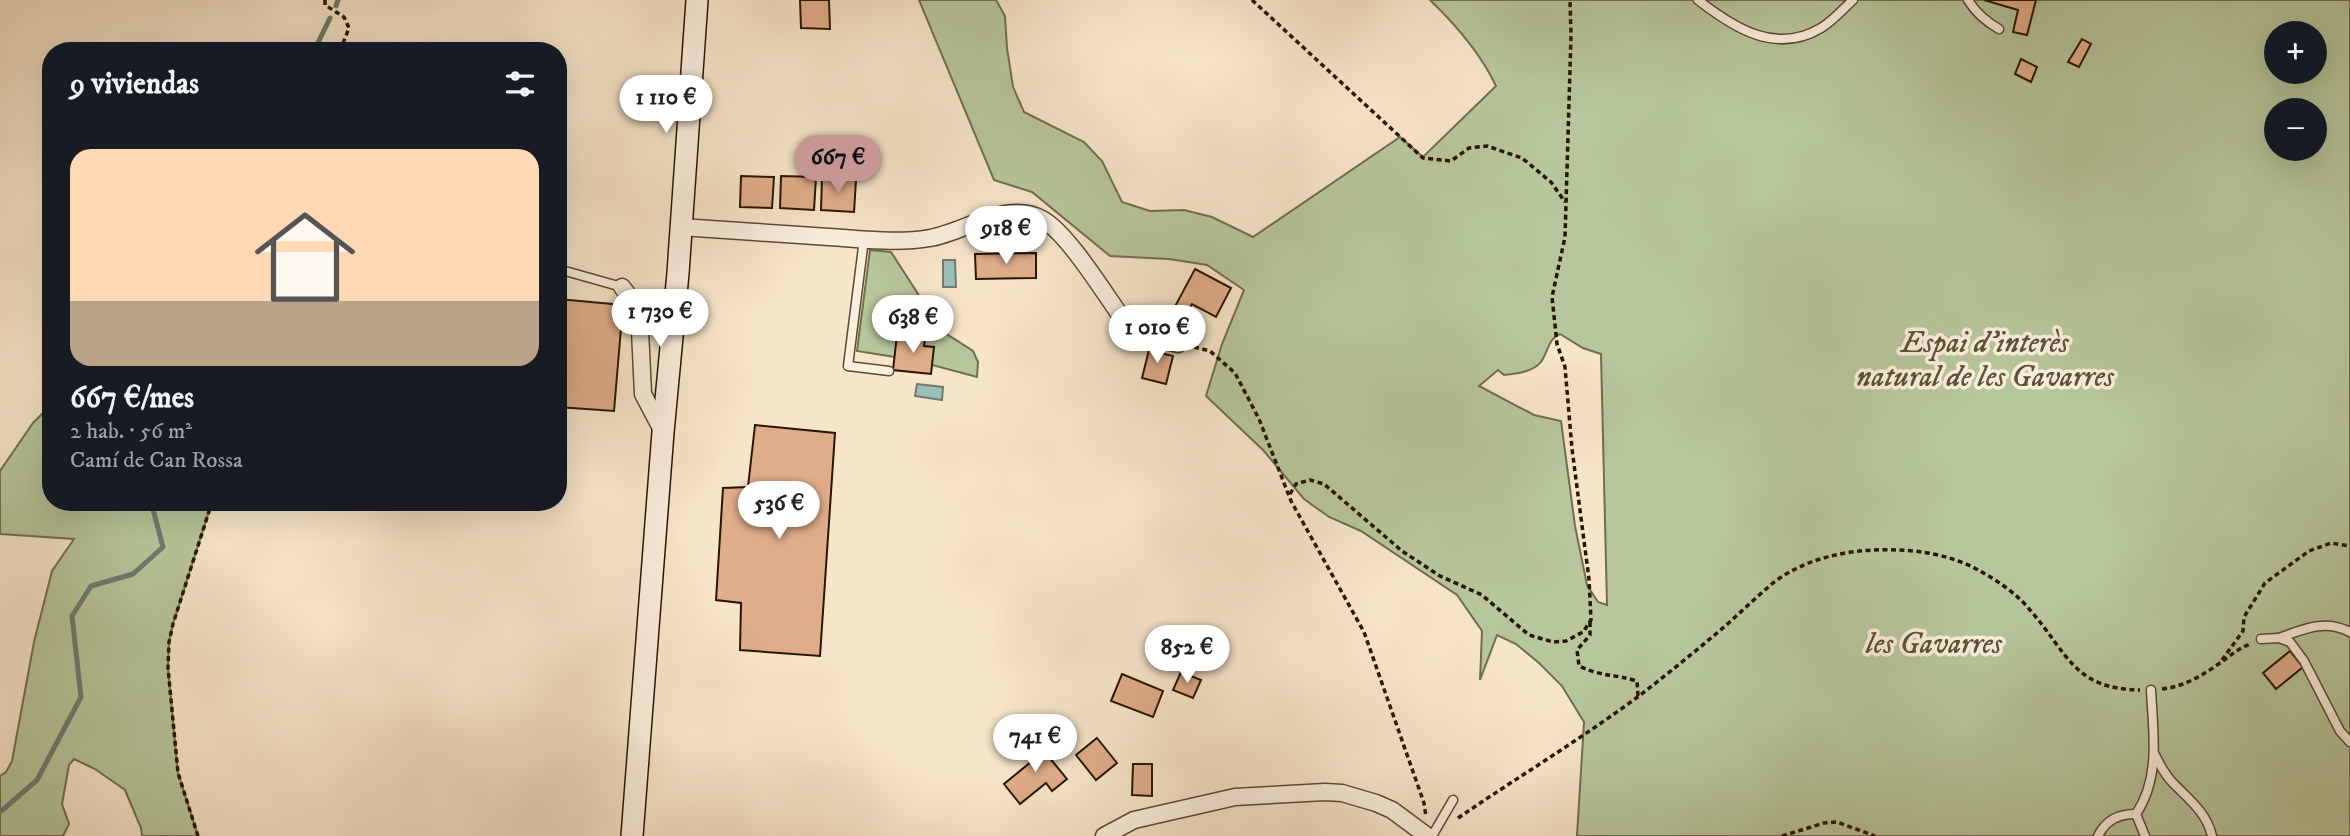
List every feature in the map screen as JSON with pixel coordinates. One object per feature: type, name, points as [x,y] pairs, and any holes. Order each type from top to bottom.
[{"type":"main road","points":[[632,836],[697,0]]},
{"type":"street","points":[[681,227],[864,239],[930,238],[981,223],[996,215],[1021,213],[1042,219],[1061,236],[1125,322],[1137,333],[1178,344]]},
{"type":"street","points":[[622,287],[639,309],[643,394],[663,432]]},
{"type":"street","points":[[1104,836],[1134,820],[1236,797],[1325,792],[1342,793],[1376,803],[1429,832]]},
{"type":"lane","points":[[1698,0],[1746,32],[1766,39],[1789,40],[1804,37],[1823,27],[1853,0]]},
{"type":"lane","points":[[1968,0],[1975,11],[1999,29]]},
{"type":"lane","points":[[864,239],[848,366],[889,371]]},
{"type":"lane","points":[[567,271],[622,287]]},
{"type":"lane","points":[[2261,639],[2279,638],[2318,625],[2341,627],[2350,632]]},
{"type":"lane","points":[[2279,638],[2290,642],[2304,661],[2340,731],[2350,742]]},
{"type":"lane","points":[[2098,836],[2102,827],[2113,818],[2136,814],[2145,801],[2151,781],[2154,753],[2151,690]]},
{"type":"lane","points":[[2154,753],[2169,779],[2193,800],[2212,836]]},
{"type":"lane","points":[[1429,832],[1453,800]]},
{"type":"lane","points":[[2136,814],[2145,836]]},
{"type":"path","points":[[325,0],[325,5],[344,17],[349,28],[344,42]]},
{"type":"path","points":[[1252,0],[1423,158],[1451,161],[1469,148],[1487,146],[1522,158],[1551,182],[1566,204]]},
{"type":"path","points":[[1570,0],[1565,237],[1552,297],[1557,344],[1565,367],[1572,449],[1589,579],[1590,635],[1577,650],[1579,666],[1605,676],[1637,681],[1638,696]]},
{"type":"path","points":[[1178,344],[1210,351],[1235,373],[1259,419],[1291,501],[1364,632],[1424,803],[1429,832]]},
{"type":"path","points":[[1290,494],[1296,484],[1310,480],[1324,484],[1402,551],[1440,576],[1482,595],[1529,635],[1553,642],[1566,641],[1583,632],[1591,620]]},
{"type":"path","points":[[198,836],[178,773],[168,668],[169,642],[209,511]]},
{"type":"path","points":[[2218,664],[2243,631],[2244,617],[2265,583],[2309,551],[2331,543],[2350,546]]},
{"type":"path","points":[[1454,820],[1638,696],[1774,583],[1791,572],[1830,556],[1887,549],[1919,551],[1979,570],[2008,590],[2030,610],[2073,666],[2090,679],[2128,690],[2170,688],[2188,682],[2239,648],[2261,639]]},
{"type":"path","points":[[1782,836],[1824,823],[1837,822],[1875,836]]},
{"type":"green space","name":"Espai d'interès natural de les Gavarres","points":[[919,0],[996,0],[1005,16],[1013,87],[1024,112],[1084,142],[1102,161],[1122,202],[1150,211],[1184,210],[1212,217],[1253,237],[1400,137],[1423,157],[1496,86],[1467,40],[1430,0],[2350,0],[2350,836],[1577,836],[1584,722],[1562,686],[1516,644],[1497,635],[1480,680],[1482,631],[1457,595],[1361,531],[1329,517],[1304,499],[1263,450],[1206,396],[1222,344],[1244,290],[1207,265],[1169,259],[1110,256],[1032,192],[994,180]],"holes":[[[1560,334],[1583,348],[1601,354],[1607,605],[1598,602],[1587,585],[1575,526],[1561,421],[1534,415],[1479,386],[1498,370],[1504,375],[1534,368],[1541,362],[1551,342]]]},
{"type":"green space","points":[[870,250],[891,252],[942,331],[973,351],[978,362],[977,377],[932,365],[924,346],[925,338],[897,335],[895,357],[857,351]]},
{"type":"green space","points":[[42,414],[42,511],[209,511],[173,624],[168,668],[178,773],[198,836],[142,836],[125,790],[95,769],[74,759],[69,765],[62,804],[69,824],[63,836],[0,836],[0,776],[6,772],[12,761],[34,642],[52,571],[74,539],[0,534],[0,471]]},
{"type":"water","points":[[943,260],[955,260],[956,287],[943,287]]},
{"type":"water","points":[[917,384],[943,387],[942,400],[915,396]]},
{"type":"building","points":[[800,0],[829,0],[830,29],[801,28]]},
{"type":"building","points":[[1984,0],[2036,0],[2027,35],[2013,32],[2018,10]]},
{"type":"building","points":[[2082,39],[2091,44],[2079,67],[2068,62]]},
{"type":"building","points":[[2021,59],[2037,67],[2031,82],[2015,74]]},
{"type":"building","points":[[741,176],[774,177],[772,208],[740,207]]},
{"type":"building","points":[[781,176],[816,177],[814,210],[780,208]]},
{"type":"building","points":[[822,177],[856,180],[854,212],[821,210]]},
{"type":"building","points":[[1036,253],[1036,278],[976,279],[975,254]]},
{"type":"building","points":[[1195,269],[1231,288],[1216,317],[1192,304],[1184,319],[1172,312]]},
{"type":"building","points":[[567,300],[623,305],[614,411],[567,408]]},
{"type":"building","points":[[897,335],[925,338],[924,346],[934,347],[931,374],[893,370]]},
{"type":"building","points":[[1151,342],[1163,345],[1160,353],[1173,356],[1166,384],[1142,378]]},
{"type":"building","points":[[755,425],[835,433],[820,656],[740,650],[741,603],[716,600],[723,488],[748,487]]},
{"type":"building","points":[[2290,651],[2303,667],[2276,689],[2263,673]]},
{"type":"building","points":[[1181,672],[1201,680],[1193,698],[1173,690]]},
{"type":"building","points":[[1122,674],[1163,691],[1153,717],[1111,701]]},
{"type":"building","points":[[1097,738],[1117,763],[1096,780],[1076,755]]},
{"type":"building","points":[[1035,740],[1067,779],[1052,791],[1046,783],[1020,804],[1004,784],[1032,761],[1023,750]]},
{"type":"building","points":[[1133,764],[1152,764],[1152,796],[1132,795]]},
{"type":"waterway","points":[[336,6],[338,0]]},
{"type":"waterway","points":[[318,42],[330,18]]},
{"type":"waterway","points":[[0,812],[37,780],[81,697],[72,616],[91,586],[133,574],[163,547],[153,511]]},
{"type":"park label","name":"les Gavarres","points":[[1934,644]]}]
